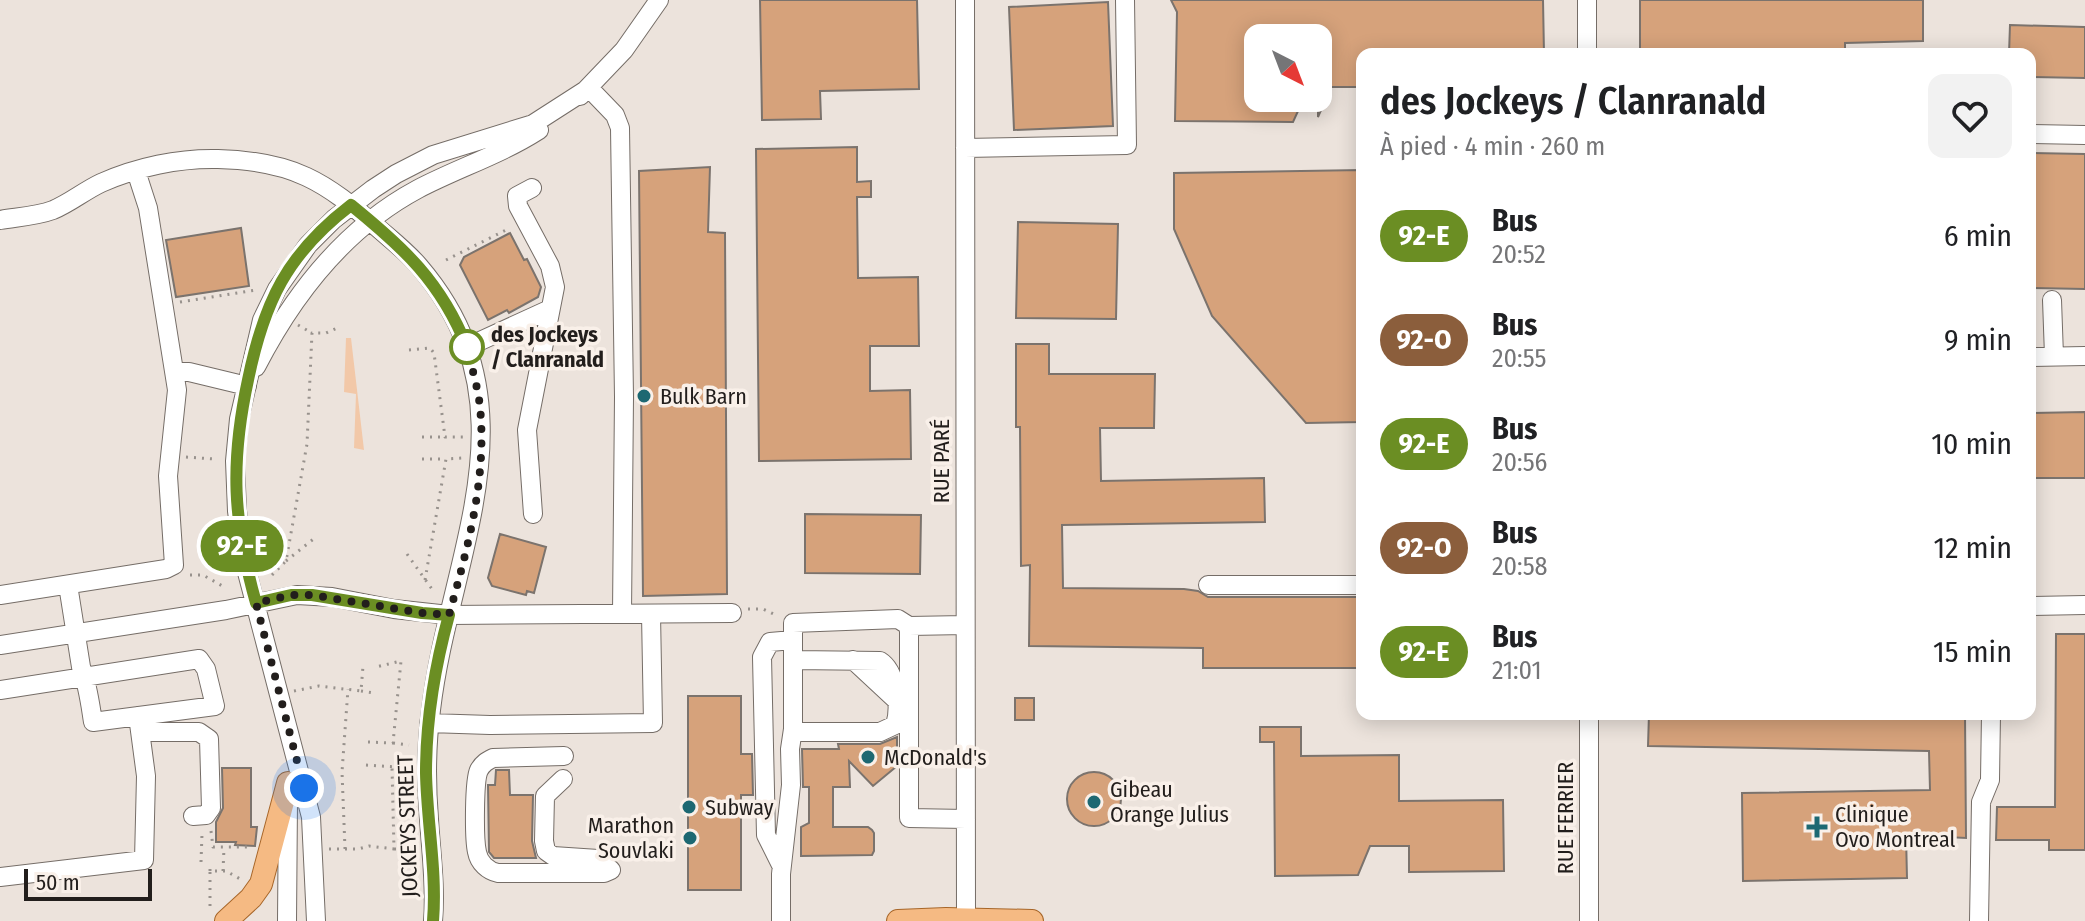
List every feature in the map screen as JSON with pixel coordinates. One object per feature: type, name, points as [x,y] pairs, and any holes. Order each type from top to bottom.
[{"type":"main road","points":[[218,914],[251,898],[261,884],[288,783]]},
{"type":"main road","points":[[898,921],[1032,921]]},
{"type":"street","points":[[247,386],[273,337],[305,288],[333,255],[371,221],[420,188],[519,143],[556,117],[589,88],[630,43],[659,0]]},
{"type":"street","name":"RUE PARÉ","points":[[965,0],[966,920]]},
{"type":"street","points":[[965,148],[1127,145],[1125,0]]},
{"type":"street","points":[[1587,0],[1587,48]]},
{"type":"street","points":[[316,921],[311,817],[244,561],[236,497],[237,433],[262,320],[277,289],[308,245],[351,205],[417,162],[533,124],[589,88]]},
{"type":"street","points":[[589,88],[615,115],[620,128],[624,397],[622,614]]},
{"type":"street","points":[[2036,134],[2085,135]]},
{"type":"street","name":"JOCKEYS STREET","points":[[0,220],[55,209],[100,184],[172,162],[201,159],[272,164],[297,171],[351,205],[412,257],[447,304],[467,347],[480,405],[481,472],[470,532],[441,644],[429,723],[426,773],[435,897],[433,921]]},
{"type":"street","points":[[0,595],[166,569],[174,565],[168,476],[177,390],[148,208],[136,171]]},
{"type":"street","points":[[532,188],[517,196],[518,206],[550,266],[555,287],[527,430],[533,514]]},
{"type":"street","points":[[2052,300],[2054,356]]},
{"type":"street","points":[[467,347],[550,309]]},
{"type":"street","points":[[2036,357],[2085,356]]},
{"type":"street","points":[[174,372],[189,372],[247,386]]},
{"type":"street","points":[[68,585],[93,722],[199,732],[209,739],[211,808],[194,823]]},
{"type":"street","points":[[1208,585],[1356,585]]},
{"type":"street","points":[[0,645],[291,595],[312,595],[449,615],[736,611]]},
{"type":"street","points":[[2036,609],[2085,605]]},
{"type":"street","points":[[429,723],[653,723],[651,614]]},
{"type":"street","points":[[781,921],[782,865],[791,785],[793,623],[898,619],[909,626],[965,625]]},
{"type":"street","points":[[909,626],[909,818],[966,819]]},
{"type":"street","points":[[782,865],[766,835],[762,657],[770,642],[793,640]]},
{"type":"street","points":[[0,690],[199,659],[206,669],[215,706],[139,724]]},
{"type":"street","points":[[793,732],[880,732],[895,725],[898,717],[886,665],[870,660],[794,660]]},
{"type":"street","name":"RUE FERRIER","points":[[1589,720],[1589,921]]},
{"type":"street","points":[[1979,921],[1981,802],[1990,780],[1991,720]]},
{"type":"street","points":[[0,877],[144,860],[146,776],[139,724]]},
{"type":"street","points":[[287,921],[288,731]]},
{"type":"street","points":[[563,779],[545,796],[546,851],[553,856],[598,859],[611,870],[604,873],[491,871],[477,853],[476,779],[480,768],[493,758],[564,756]]},
{"type":"path","points":[[446,260],[525,220]]},
{"type":"path","points":[[175,303],[263,288]]},
{"type":"path","points":[[296,323],[312,333],[326,333],[337,328]]},
{"type":"path","points":[[286,561],[307,444],[312,333]]},
{"type":"path","points":[[409,350],[430,348],[434,353],[445,437]]},
{"type":"path","points":[[422,437],[466,437]]},
{"type":"path","points":[[180,457],[214,459]]},
{"type":"path","points":[[422,459],[465,458]]},
{"type":"path","points":[[425,580],[446,459]]},
{"type":"path","points":[[272,575],[316,537]]},
{"type":"path","points":[[407,554],[434,592]]},
{"type":"path","points":[[189,575],[203,575],[226,588]]},
{"type":"path","points":[[736,611],[763,609]]},
{"type":"path","points":[[376,667],[401,661],[393,743]]},
{"type":"path","points":[[361,691],[363,666]]},
{"type":"path","points":[[301,689],[319,686],[374,693]]},
{"type":"path","points":[[345,849],[342,772],[348,689]]},
{"type":"path","points":[[368,742],[413,745]]},
{"type":"path","points":[[366,765],[411,768]]},
{"type":"path","points":[[392,767],[394,849]]},
{"type":"path","points":[[194,823],[213,831],[213,847],[262,847]]},
{"type":"path","points":[[201,862],[202,838]]},
{"type":"path","points":[[325,849],[369,846],[413,849]]},
{"type":"path","points":[[223,871],[224,848]]},
{"type":"path","points":[[210,863],[218,914]]},
{"type":"path","points":[[210,871],[223,871],[249,884]]},
{"type":"shaded area","points":[[346,338],[351,338],[364,450],[354,448],[356,394],[344,392]]},
{"type":"building","points":[[760,0],[917,0],[919,89],[820,91],[821,119],[762,120]]},
{"type":"building","points":[[1171,0],[1543,0],[1544,48],[1356,48],[1356,87],[1332,87],[1332,24],[1244,24],[1244,112],[1298,112],[1293,122],[1175,121],[1177,12]]},
{"type":"building","points":[[1640,0],[1923,0],[1923,41],[1845,43],[1845,48],[1640,48]]},
{"type":"building","points":[[1108,2],[1113,126],[1014,130],[1009,7]]},
{"type":"building","points":[[2010,25],[2085,27],[2085,78],[2036,77],[2036,48],[2009,48]]},
{"type":"building","points":[[857,147],[857,182],[871,181],[871,197],[857,197],[858,278],[918,277],[919,346],[870,346],[870,391],[910,390],[911,459],[759,461],[756,149]]},
{"type":"building","points":[[2036,153],[2085,154],[2085,289],[2036,288]]},
{"type":"building","points":[[710,167],[708,232],[725,233],[727,594],[643,596],[639,171]]},
{"type":"building","points":[[1356,170],[1356,422],[1306,423],[1212,316],[1174,229],[1174,173]]},
{"type":"building","points":[[1018,222],[1118,224],[1116,319],[1016,318]]},
{"type":"building","points":[[241,228],[249,286],[176,297],[166,240]]},
{"type":"building","points":[[510,233],[541,287],[538,297],[509,313],[507,310],[488,320],[460,265],[464,257]]},
{"type":"building","points":[[1016,344],[1049,344],[1049,374],[1155,374],[1154,428],[1100,428],[1101,481],[1264,478],[1265,522],[1062,525],[1063,588],[1184,589],[1198,591],[1208,597],[1356,597],[1356,668],[1203,668],[1203,648],[1029,646],[1030,565],[1021,566],[1020,427],[1016,427]]},
{"type":"building","points":[[2085,412],[2085,478],[2036,478],[2036,413]]},
{"type":"building","points":[[805,514],[921,515],[920,574],[805,573]]},
{"type":"building","points":[[500,534],[546,547],[534,593],[527,591],[526,595],[492,586],[488,578]]},
{"type":"building","points":[[2056,634],[2085,634],[2085,850],[2049,850],[2049,840],[1996,840],[1997,807],[2055,807]]},
{"type":"building","points":[[688,696],[741,696],[741,754],[752,754],[753,795],[741,795],[741,890],[688,890]]},
{"type":"building","points":[[1015,698],[1034,698],[1034,720],[1015,720]]},
{"type":"building","points":[[1649,720],[1965,720],[1966,838],[1906,835],[1907,878],[1743,881],[1742,793],[1930,790],[1929,751],[1648,746]]},
{"type":"building","points":[[1260,727],[1301,727],[1301,756],[1399,755],[1399,801],[1503,800],[1504,871],[1409,872],[1409,846],[1370,846],[1358,875],[1275,876],[1274,742],[1260,742]]},
{"type":"building","points":[[897,737],[897,766],[873,786],[849,761],[850,787],[833,787],[833,827],[868,827],[874,833],[872,855],[801,856],[801,827],[809,823],[809,787],[803,787],[802,749],[839,749],[838,744],[880,744]]},
{"type":"building","points":[[222,768],[251,768],[251,827],[257,827],[255,846],[216,842],[216,822],[223,808]]},
{"type":"building","points":[[496,770],[509,770],[510,795],[533,795],[532,841],[536,858],[494,858],[489,852],[488,785],[495,785]]},
{"type":"building","name":"Gibeau Orange Julius","points":[[1094,772],[1113,780],[1121,799],[1113,818],[1094,826],[1075,818],[1067,799],[1075,780]]},
{"type":"bus line","name":"92-E","points":[[433,921],[435,897],[426,773],[433,692],[449,615],[312,595],[291,595],[256,603],[244,561],[238,523],[236,448],[239,419],[257,339],[269,305],[285,275],[308,245],[351,205],[412,257],[427,275],[447,304],[467,347]]},
{"type":"place","name":"des Jockeys / Clanranald","points":[[467,347]]},
{"type":"place","name":"Bulk Barn","points":[[644,396]]},
{"type":"place","name":"McDonald's","points":[[868,757]]},
{"type":"place","name":"Gibeau Orange Julius","points":[[1094,802]]},
{"type":"place","name":"Subway","points":[[689,807]]},
{"type":"place","name":"Clinique Ovo Montreal","points":[[1817,827]]},
{"type":"place","name":"Marathon Souvlaki","points":[[690,838]]},
{"type":"route","points":[[304,788],[256,603],[291,595],[312,595],[449,615],[481,472],[480,405],[467,347]]}]
